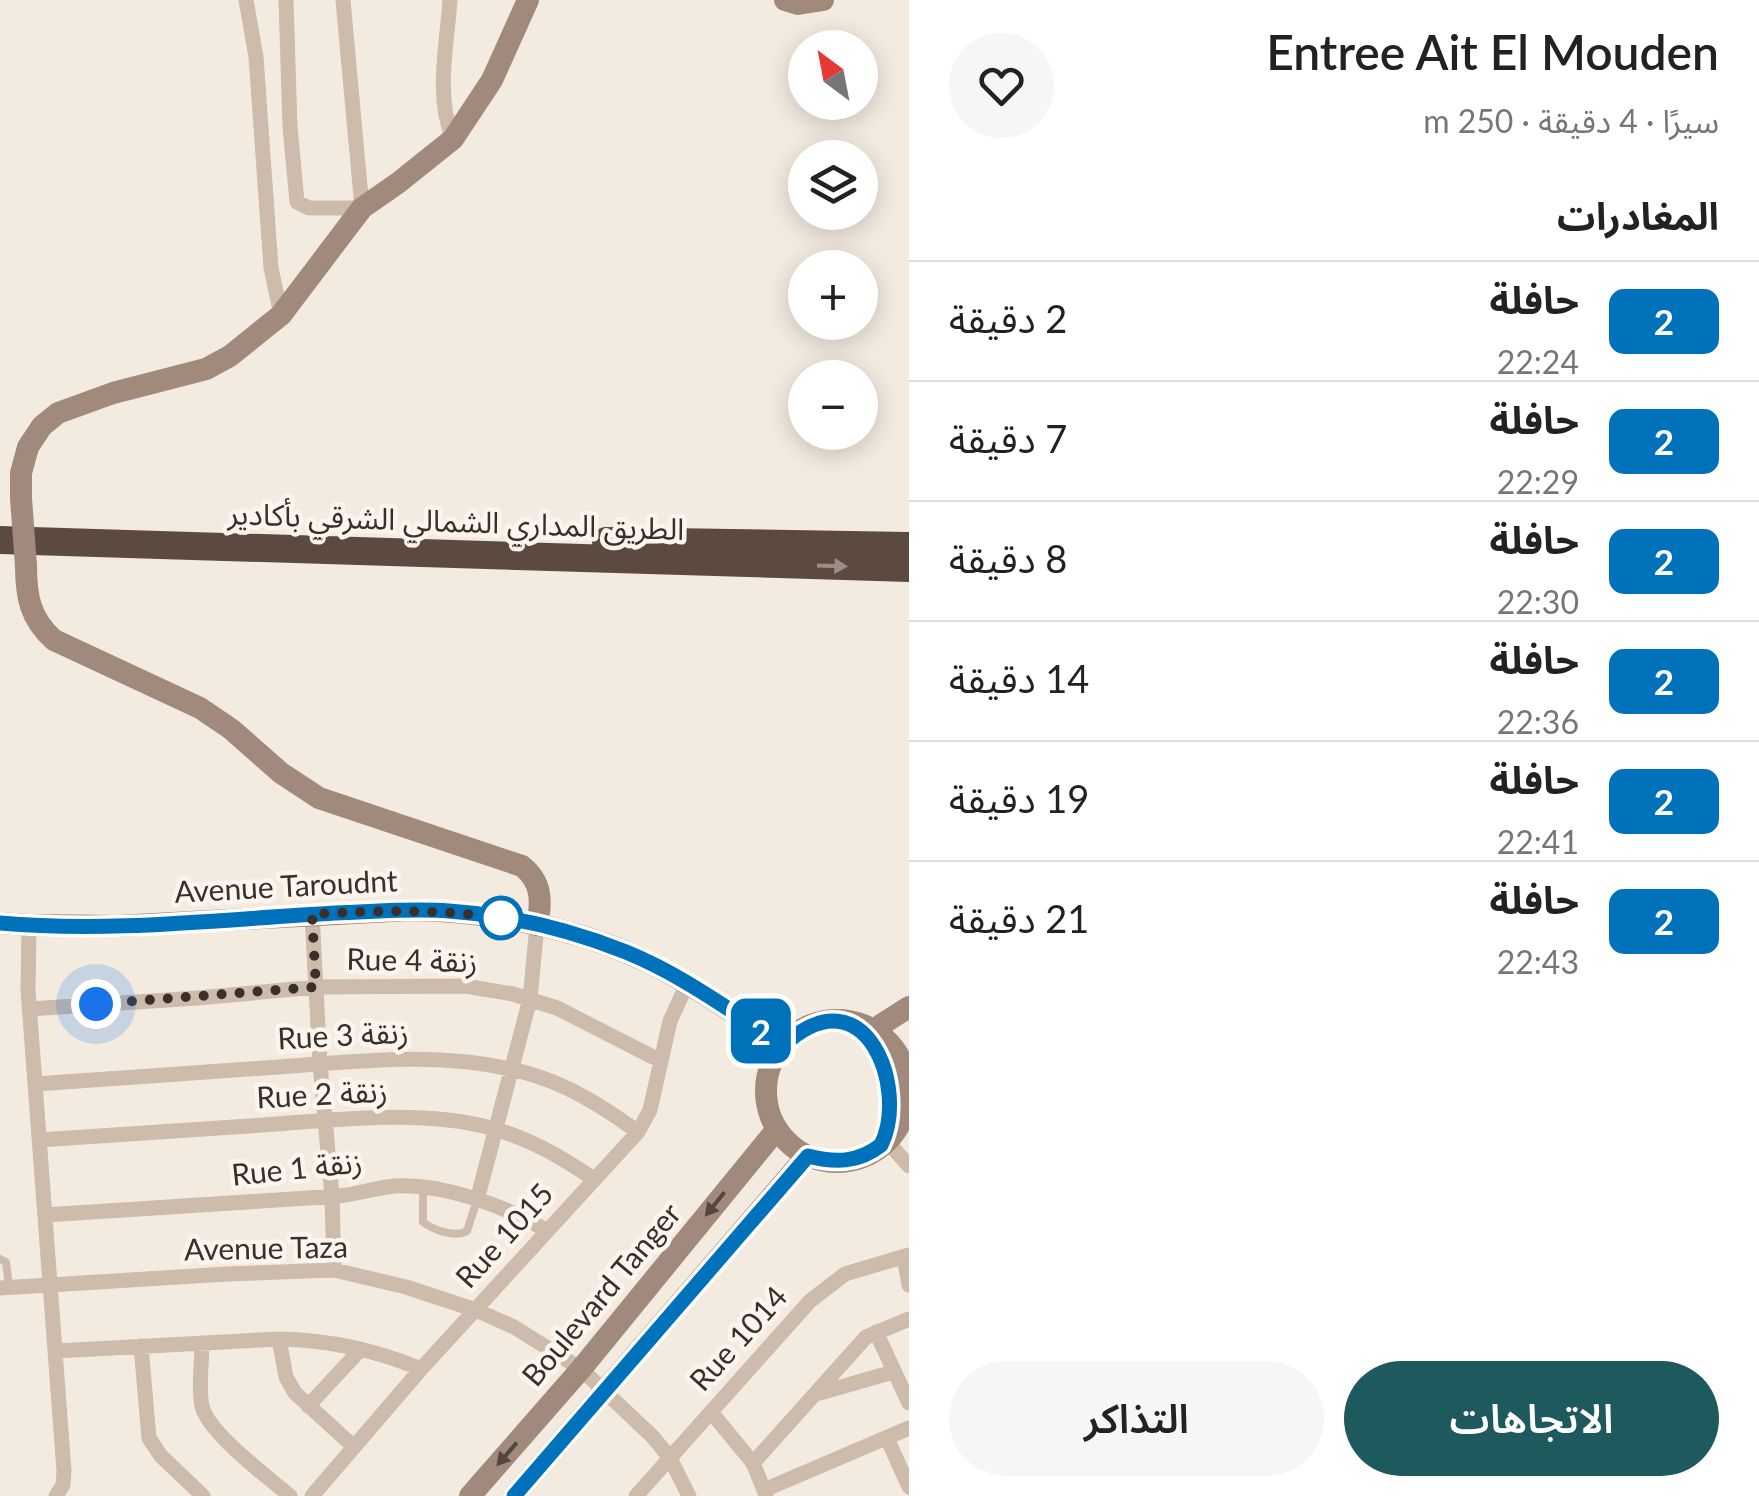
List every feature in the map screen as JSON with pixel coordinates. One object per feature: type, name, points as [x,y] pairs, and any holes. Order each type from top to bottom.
[{"type":"highway","name":"الطريق المداري الشمالي الشرقي بأكادير","points":[[0,525],[909,546]]},
{"type":"highway","name":"الطريق المداري الشمالي الشرقي بأكادير","points":[[0,540],[909,568]]},
{"type":"street","points":[[246,0],[256,57],[272,268],[282,315]]},
{"type":"street","points":[[286,0],[288,106],[297,202],[308,208],[362,208]]},
{"type":"street","points":[[343,0],[362,208]]},
{"type":"street","points":[[450,0],[443,100],[453,139]]},
{"type":"street","points":[[478,1200],[530,999],[541,898],[532,874],[522,866],[319,798],[200,708],[54,640],[31,610],[26,589],[21,473],[28,447],[42,426],[58,413],[112,393],[206,369],[230,356],[282,315],[362,208],[453,139],[492,80],[528,0]]},
{"type":"street","points":[[786,0],[798,4],[823,0]]},
{"type":"street","name":"Avenue Taroudnt","points":[[0,923],[118,926],[312,914],[431,910],[471,913],[537,925],[628,953],[687,984],[784,1045]]},
{"type":"street","points":[[312,914],[334,1270]]},
{"type":"street","points":[[29,926],[26,972],[65,1492]]},
{"type":"street","name":"Rue 1015","points":[[312,1496],[546,1230],[638,1132],[650,1110],[670,1021],[687,984]]},
{"type":"street","name":"Rue 4 زنقة","points":[[29,1009],[316,987],[466,986],[530,999],[578,1017],[660,1060]]},
{"type":"street","points":[[873,1030],[909,1007]]},
{"type":"street","points":[[842,1020],[873,1030],[886,1039],[906,1064],[908,1098],[897,1128],[870,1154],[849,1161],[828,1161],[795,1149],[769,1113],[766,1095],[774,1060],[784,1045],[810,1026],[842,1020]]},
{"type":"street","name":"Rue 3 زنقة","points":[[35,1084],[320,1064],[428,1059],[476,1062],[571,1089],[638,1132]]},
{"type":"street","name":"Rue 2 زنقة","points":[[40,1140],[325,1120],[437,1120],[496,1129],[542,1147],[594,1179]]},
{"type":"street","name":"Boulevard Tanger","points":[[470,1496],[581,1369],[777,1129]]},
{"type":"street","points":[[887,1141],[909,1166]]},
{"type":"street","points":[[514,1496],[808,1156]]},
{"type":"street","name":"Rue 1 زنقة","points":[[45,1215],[348,1195],[393,1186],[478,1200],[546,1230]]},
{"type":"street","points":[[906,1256],[909,1285]]},
{"type":"street","name":"Rue 1014","points":[[636,1496],[810,1300],[845,1274],[906,1256]]},
{"type":"street","name":"Avenue Taza","points":[[5,1288],[334,1270],[406,1287],[514,1326],[581,1369],[641,1423],[670,1458],[689,1496]]},
{"type":"street","points":[[753,1464],[866,1337],[909,1318]]},
{"type":"street","points":[[876,1332],[909,1403]]},
{"type":"street","points":[[279,1339],[286,1377],[295,1393],[354,1446]]},
{"type":"street","points":[[56,1352],[311,1340],[388,1356],[422,1369]]},
{"type":"street","points":[[202,1343],[202,1405],[208,1420],[290,1496]]},
{"type":"street","points":[[141,1346],[149,1438],[161,1456],[203,1496]]},
{"type":"street","points":[[308,1406],[361,1349]]},
{"type":"street","points":[[818,1394],[893,1372]]},
{"type":"street","points":[[711,1412],[753,1464],[765,1493],[909,1428]]},
{"type":"street","points":[[888,1438],[909,1487]]},
{"type":"lane","points":[[423,1188],[423,1222],[457,1235],[466,1231],[478,1200]]},
{"type":"lane","points":[[0,1259],[6,1262],[5,1288]]},
{"type":"bus line","name":"2","points":[[0,923],[118,926],[411,910],[471,913],[537,925],[628,953],[671,974],[784,1045],[810,1026],[842,1020],[858,1023],[886,1039],[904,1066],[908,1082],[904,1114],[887,1141],[870,1154],[849,1161],[808,1156],[514,1496]]},
{"type":"route","points":[[96,1004],[316,987],[312,914],[431,910],[510,920],[501,918]]}]
